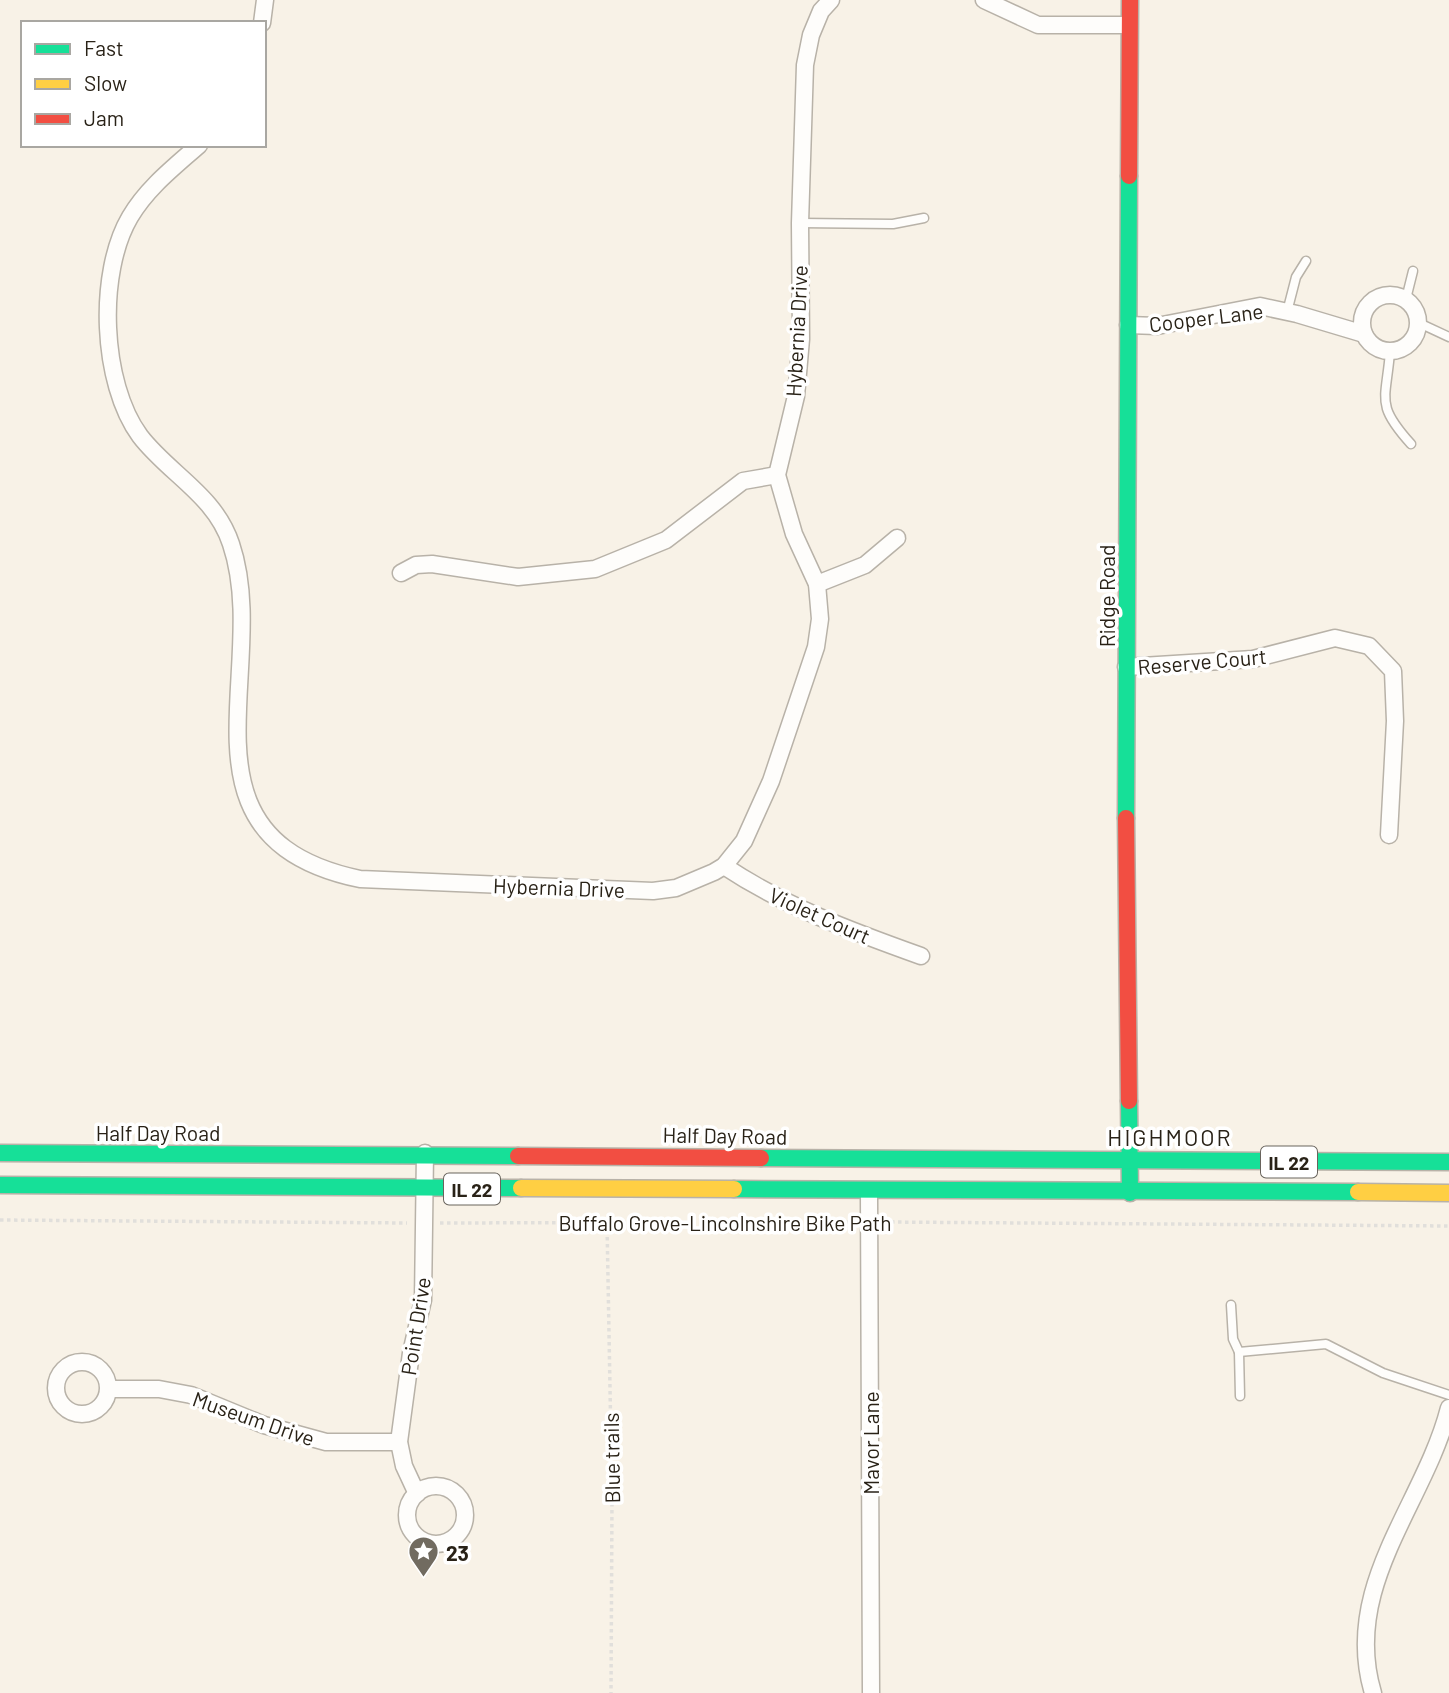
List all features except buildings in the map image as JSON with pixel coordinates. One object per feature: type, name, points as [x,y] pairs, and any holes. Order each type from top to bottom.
[{"type":"main road","name":"Ridge Road","points":[[1130,0],[1126,667],[1130,1193]]},
{"type":"main road","name":"Half Day Road","points":[[0,1153],[425,1153],[1449,1162]]},
{"type":"main road","name":"IL 22","points":[[0,1185],[869,1192],[1449,1193]]},
{"type":"street","points":[[262,21],[265,0]]},
{"type":"street","name":"Hybernia Drive","points":[[197,147],[150,189],[129,219],[116,251],[110,282],[110,352],[115,381],[140,435],[204,496],[231,542],[237,564],[241,617],[237,758],[250,802],[272,836],[305,862],[327,872],[360,879],[653,891],[676,887],[724,866],[756,820],[816,647],[820,619],[817,584],[794,534],[777,475],[796,396],[800,339],[800,223],[805,65],[811,35],[821,11],[831,0]]},
{"type":"street","points":[[984,0],[1038,24],[1129,25]]},
{"type":"street","points":[[1364,334],[1363,316],[1372,301],[1389,295],[1406,299],[1413,306],[1419,323],[1414,340],[1391,352]]},
{"type":"street","name":"Cooper Lane","points":[[1128,325],[1157,326],[1260,306],[1364,334],[1374,347],[1391,352]]},
{"type":"street","points":[[401,573],[416,565],[432,564],[517,577],[595,569],[666,540],[743,481],[777,475]]},
{"type":"street","points":[[817,584],[865,565],[897,538]]},
{"type":"street","name":"Reserve Court","points":[[1126,667],[1253,659],[1335,638],[1369,646],[1393,671],[1395,721],[1389,835]]},
{"type":"street","name":"Violet Court","points":[[724,866],[788,905],[920,956]]},
{"type":"street","name":"Point Drive","points":[[417,1494],[404,1465],[400,1442],[411,1353],[423,1300],[425,1153]]},
{"type":"street","name":"Mavor Lane","points":[[869,1192],[871,1693]]},
{"type":"street","name":"Museum Drive","points":[[109,1389],[159,1389],[191,1395],[264,1425],[326,1442],[400,1442]]},
{"type":"street","points":[[1373,1693],[1367,1634],[1375,1580],[1387,1547],[1427,1471],[1449,1408]]},
{"type":"lane","points":[[800,223],[893,224],[924,218]]},
{"type":"lane","points":[[1287,312],[1296,277],[1306,261]]},
{"type":"lane","points":[[1406,299],[1413,271]]},
{"type":"lane","points":[[1419,323],[1449,338]]},
{"type":"lane","points":[[1391,352],[1384,402],[1390,420],[1411,444]]},
{"type":"lane","points":[[1231,1305],[1233,1339],[1239,1352],[1240,1396]]},
{"type":"lane","points":[[1239,1352],[1326,1344],[1384,1373],[1449,1395]]},
{"type":"path","name":"Buffalo Grove-Lincolnshire Bike Path","points":[[0,1220],[1449,1226]]},
{"type":"path","name":"Blue trails","points":[[607,1223],[612,1498],[611,1693]]},
{"type":"traffic: fast","points":[[1126,818],[1129,176]]},
{"type":"traffic: fast","points":[[1129,1101],[1130,1193]]},
{"type":"traffic: fast","points":[[0,1153],[518,1156]]},
{"type":"traffic: fast","points":[[761,1158],[1449,1162]]},
{"type":"traffic: fast","points":[[0,1185],[521,1188]]},
{"type":"traffic: fast","points":[[734,1189],[1358,1192]]},
{"type":"traffic: slow","points":[[521,1188],[734,1189]]},
{"type":"traffic: slow","points":[[1358,1192],[1449,1193]]},
{"type":"traffic: jam","points":[[1129,176],[1130,0]]},
{"type":"traffic: jam","points":[[1126,818],[1129,1101]]},
{"type":"traffic: jam","points":[[518,1156],[761,1158]]},
{"type":"place","name":"23","points":[[423,1579]]},
{"type":"district","name":"HIGHMOOR","points":[[1170,1137]]}]
